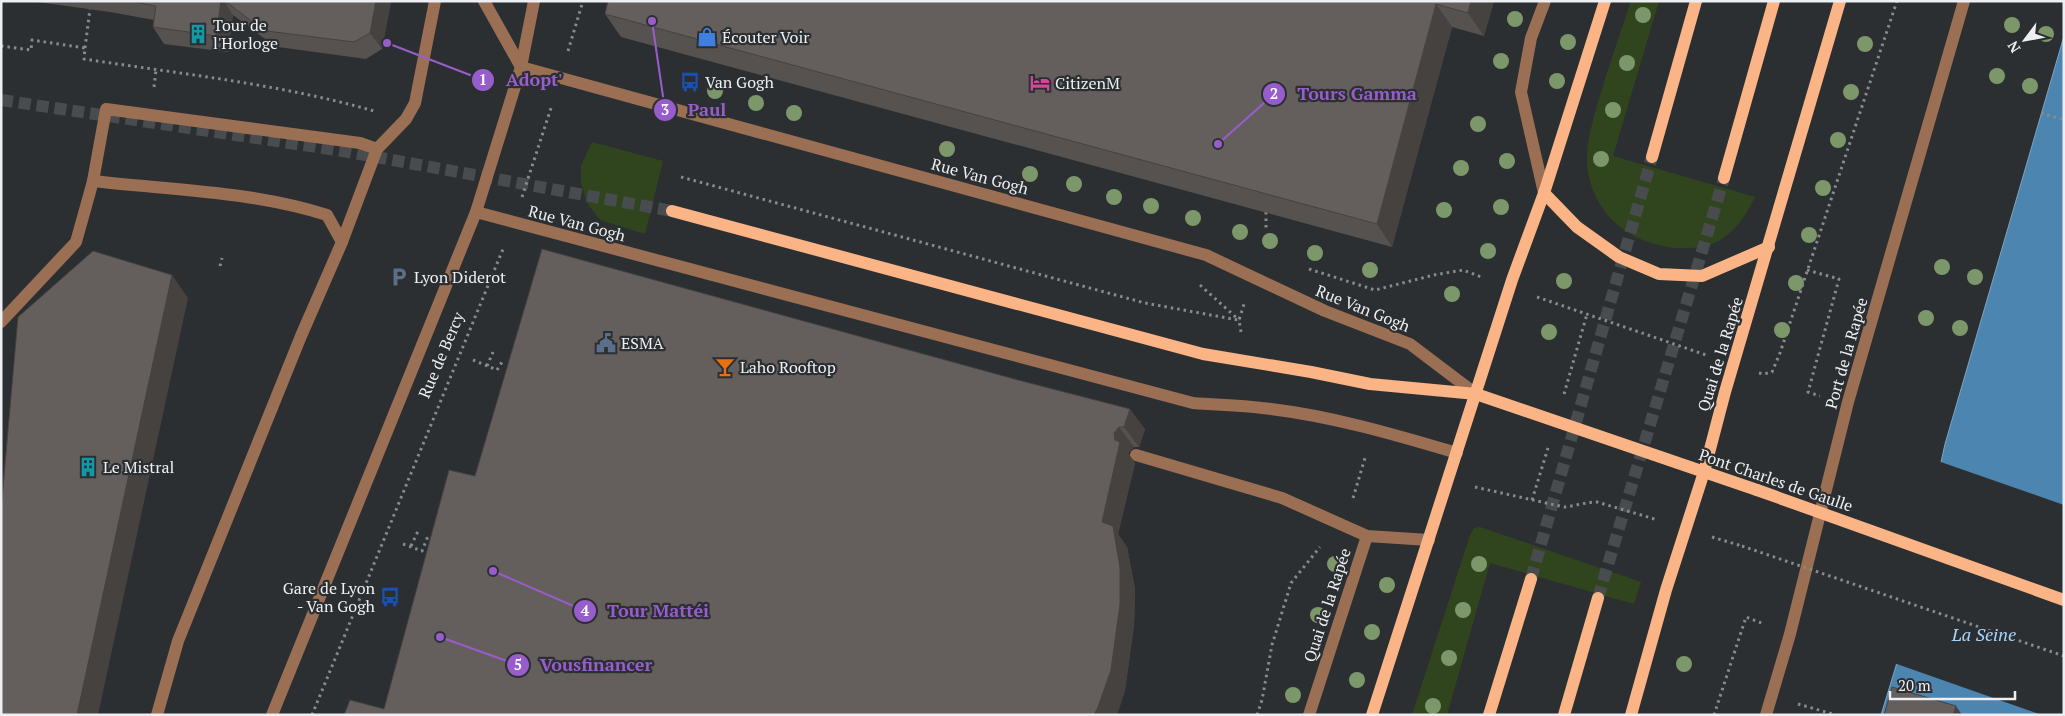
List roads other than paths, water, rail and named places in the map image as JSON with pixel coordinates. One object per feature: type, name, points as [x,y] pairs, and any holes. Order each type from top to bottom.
[{"type":"main road","points":[[1372,715],[1512,280],[1544,192],[1605,1]]},
{"type":"main road","points":[[1652,157],[1696,1]]},
{"type":"main road","points":[[1724,178],[1774,1]]},
{"type":"main road","name":"Quai de la Rapée","points":[[1630,715],[1666,590],[1704,472],[1725,392],[1838,6]]},
{"type":"main road","points":[[1544,192],[1577,227],[1619,257],[1659,274],[1702,276],[1769,247]]},
{"type":"main road","points":[[672,211],[1203,354],[1370,384],[1476,394]]},
{"type":"main road","name":"Pont Charles de Gaulle","points":[[1476,394],[1757,490],[2064,600]]},
{"type":"main road","points":[[1489,715],[1531,579]]},
{"type":"main road","points":[[1564,715],[1598,598]]},
{"type":"street","points":[[157,715],[178,641],[301,336],[342,242],[377,149],[406,119],[415,103],[435,1]]},
{"type":"street","points":[[484,1],[521,68]]},
{"type":"street","name":"Rue de Bercy","points":[[272,715],[476,212],[521,68],[534,1]]},
{"type":"street","points":[[1544,192],[1521,92],[1531,38],[1545,1]]},
{"type":"street","points":[[1838,6],[1847,1]]},
{"type":"street","name":"Port de la Rapée","points":[[1766,715],[1790,634],[1848,402],[1964,1]]},
{"type":"street","name":"Rue Van Gogh","points":[[521,68],[1206,255],[1326,311],[1410,344],[1476,394]]},
{"type":"street","points":[[1,322],[76,242],[93,181],[106,109],[360,143],[377,149]]},
{"type":"street","points":[[93,181],[181,189],[295,205],[327,214],[342,242]]},
{"type":"street","name":"Rue Van Gogh","points":[[476,212],[1193,403],[1262,408],[1302,414],[1387,432],[1457,453]]},
{"type":"street","points":[[1136,455],[1282,498],[1367,536]]},
{"type":"street","name":"Quai de la Rapée","points":[[1309,715],[1367,536],[1429,540]]},
{"type":"water","name":"La Seine","points":[[2064,36],[2064,715],[1881,715],[1896,666],[1945,444]]},
{"type":"tunnel","points":[[1,100],[343,151],[672,211]]},
{"type":"tunnel","points":[[1531,579],[1652,157]]},
{"type":"tunnel","points":[[1598,598],[1724,178]]},
{"type":"place","name":"Paul","points":[[652,21]]},
{"type":"place","name":"Tour de l'Horloge","points":[[198,34]]},
{"type":"place","name":"Écouter Voir","points":[[707,37]]},
{"type":"place","name":"Adopt'","points":[[387,43]]},
{"type":"place","name":"Van Gogh","points":[[690,82]]},
{"type":"place","name":"CitizenM","points":[[1040,83]]},
{"type":"place","name":"Tours Gamma","points":[[1218,144]]},
{"type":"place","name":"Lyon Diderot","points":[[399,277]]},
{"type":"place","name":"ESMA","points":[[606,343]]},
{"type":"place","name":"Laho Rooftop","points":[[725,367]]},
{"type":"place","name":"Le Mistral","points":[[88,467]]},
{"type":"place","name":"Tour Mattéi","points":[[493,571]]},
{"type":"place","name":"Gare de Lyon - Van Gogh","points":[[390,597]]},
{"type":"place","name":"Vousfinancer","points":[[440,637]]}]
